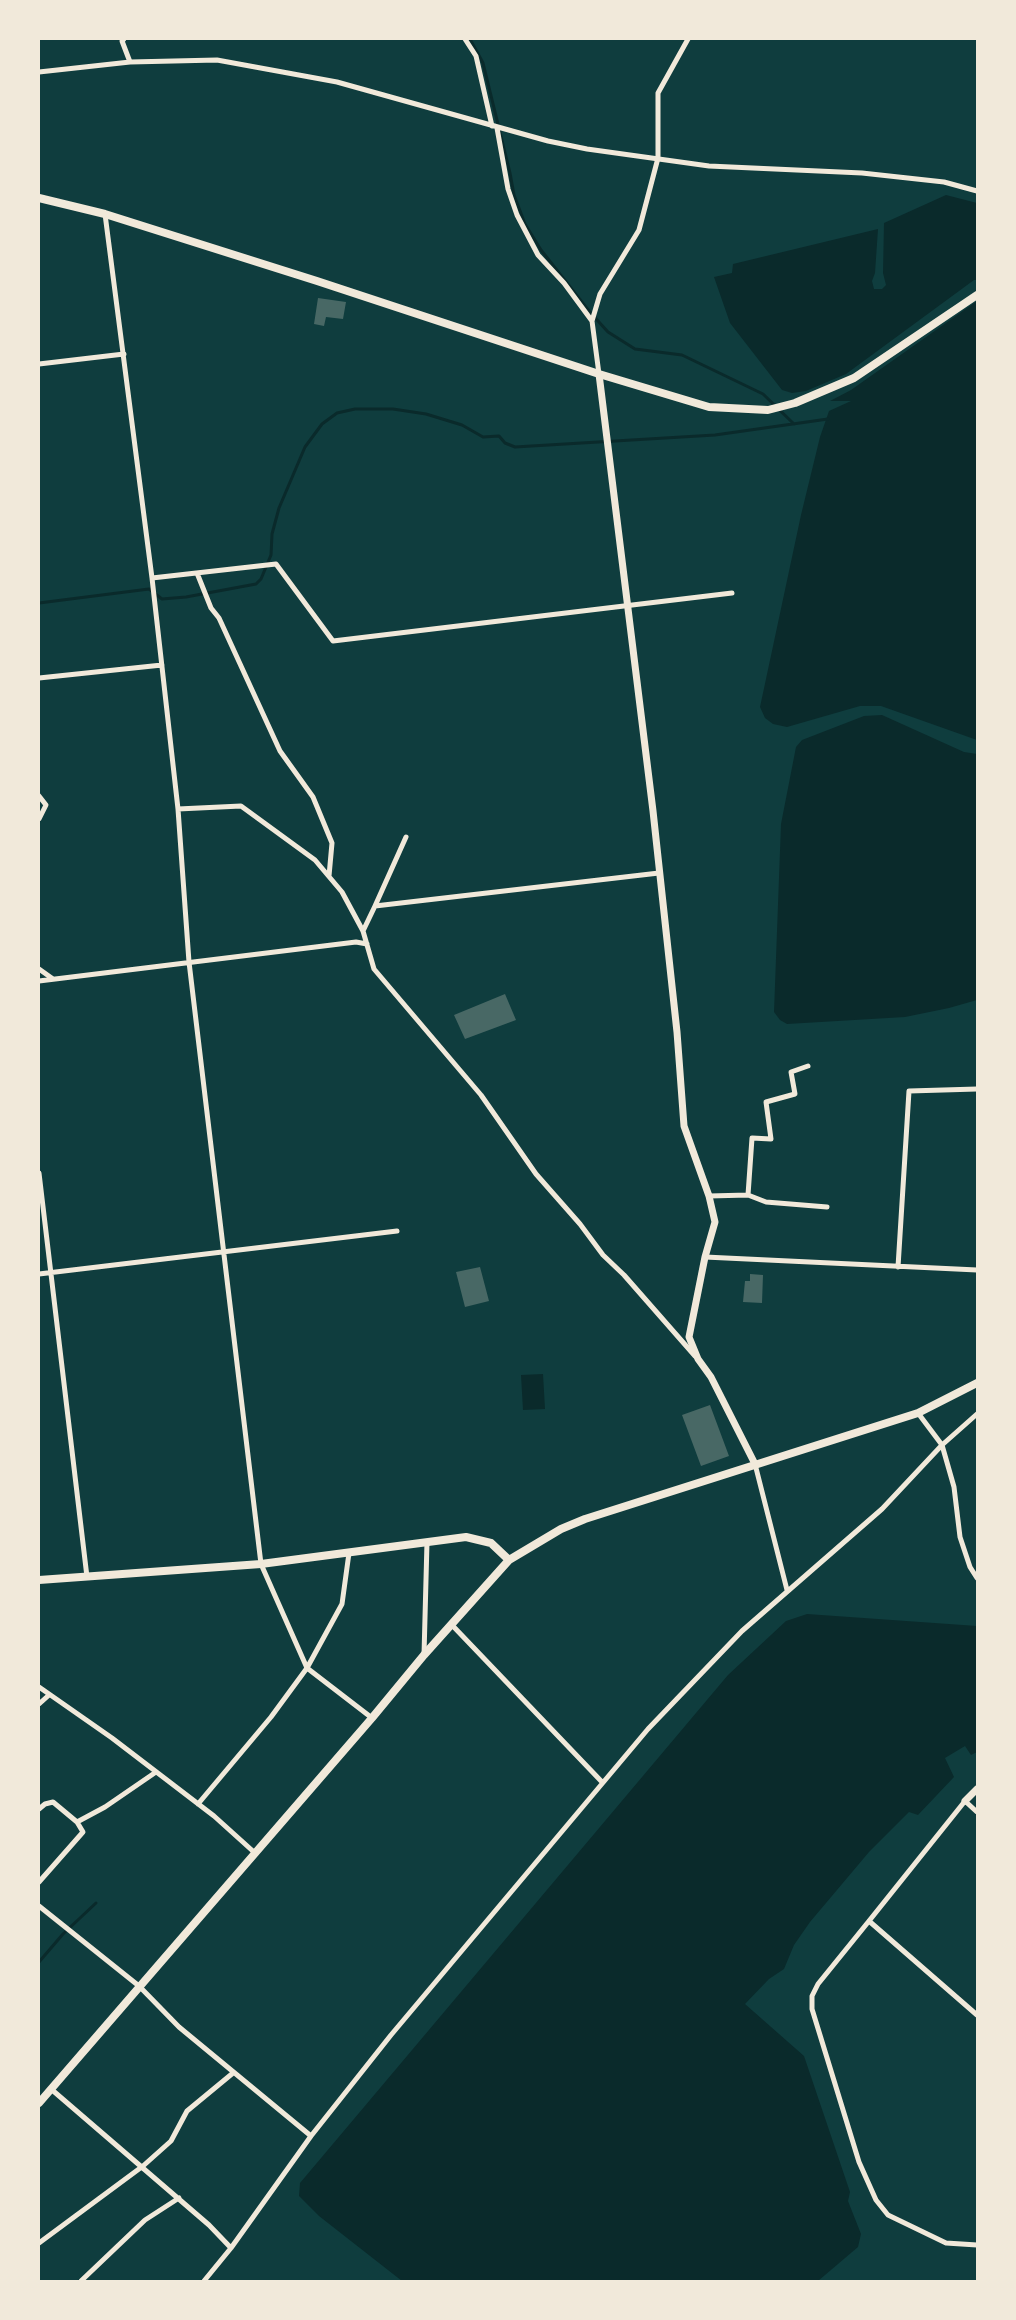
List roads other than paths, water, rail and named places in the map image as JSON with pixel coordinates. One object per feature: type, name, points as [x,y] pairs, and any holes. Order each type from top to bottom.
[{"type":"main road","points":[[39,198],[105,214],[328,284],[599,374],[709,407],[768,410],[795,403],[854,378],[977,295]]},
{"type":"main road","points":[[39,2103],[424,1655],[509,1560],[561,1529],[585,1519],[918,1413],[977,1383]]},
{"type":"main road","points":[[39,1580],[261,1564],[466,1537],[479,1538],[491,1543],[509,1560]]},
{"type":"street","points":[[124,39],[122,41],[130,62]]},
{"type":"street","points":[[465,39],[476,56],[508,189],[517,215],[538,255],[564,283],[592,321]]},
{"type":"street","points":[[688,39],[658,93],[658,158],[639,230],[600,294],[592,321],[628,606],[673,997],[684,1126],[709,1196],[715,1222],[705,1257],[689,1337],[698,1359]]},
{"type":"street","points":[[39,72],[130,62],[217,60],[337,82],[494,127],[587,149],[709,166],[862,173],[944,182],[977,191]]},
{"type":"street","points":[[105,214],[152,578],[178,809],[189,962],[261,1564],[306,1668],[372,1718]]},
{"type":"street","points":[[39,364],[124,354]]},
{"type":"street","points":[[152,578],[276,564],[333,640],[732,593]]},
{"type":"street","points":[[197,573],[211,608],[219,618],[280,751],[313,797],[332,843],[329,876]]},
{"type":"street","points":[[39,678],[162,665]]},
{"type":"street","points":[[39,796],[46,805],[39,819]]},
{"type":"street","points":[[178,809],[241,806],[315,860],[342,892],[363,931],[374,969],[481,1095],[536,1174],[603,1255],[624,1275],[711,1377],[755,1464],[787,1590]]},
{"type":"street","points":[[363,931],[406,837]]},
{"type":"street","points":[[375,906],[658,873]]},
{"type":"street","points":[[39,981],[356,942],[367,944]]},
{"type":"street","points":[[39,969],[53,979]]},
{"type":"street","points":[[748,1195],[752,1138],[771,1139],[766,1102],[795,1094],[792,1072],[808,1066]]},
{"type":"street","points":[[898,1267],[909,1090],[977,1089]]},
{"type":"street","points":[[39,1173],[87,1577]]},
{"type":"street","points":[[709,1196],[748,1195],[766,1202],[827,1207]]},
{"type":"street","points":[[39,1274],[397,1231]]},
{"type":"street","points":[[705,1257],[977,1269]]},
{"type":"street","points":[[918,1413],[942,1445],[954,1487],[960,1537],[970,1567],[977,1578]]},
{"type":"street","points":[[204,2281],[231,2248],[311,2136],[391,2035],[602,1782],[679,1694],[742,1631],[882,1509],[942,1445],[977,1414]]},
{"type":"street","points":[[424,1655],[427,1542]]},
{"type":"street","points":[[198,1804],[264,1726],[306,1668],[342,1604],[349,1553]]},
{"type":"street","points":[[451,1624],[602,1782]]},
{"type":"street","points":[[39,1687],[112,1738],[198,1804],[255,1853]]},
{"type":"street","points":[[39,1704],[49,1695]]},
{"type":"street","points":[[77,1821],[105,1807],[156,1772]]},
{"type":"street","points":[[977,1789],[818,1984],[812,1996],[812,2009],[859,2162],[876,2200],[888,2215],[946,2243],[977,2245]]},
{"type":"street","points":[[965,1801],[977,1812]]},
{"type":"street","points":[[39,1809],[53,1802],[77,1821],[82,1832],[39,1882]]},
{"type":"street","points":[[39,1906],[140,1986],[179,2027],[311,2136]]},
{"type":"street","points":[[869,1921],[977,2015]]},
{"type":"street","points":[[39,2243],[143,2166],[171,2141],[188,2110],[233,2073]]},
{"type":"street","points":[[51,2089],[143,2166],[209,2225],[231,2248]]},
{"type":"street","points":[[81,2281],[145,2220],[178,2198]]},
{"type":"water","points":[[946,195],[977,203],[977,280],[846,374],[806,391],[792,393],[782,390],[730,323],[714,277],[732,273],[733,264],[878,229],[875,273],[872,281],[874,289],[882,289],[886,285],[883,273],[884,223]]},
{"type":"water","points":[[977,301],[977,740],[881,706],[860,706],[787,727],[773,724],[765,718],[760,707],[801,515],[820,437],[829,411],[851,401],[830,401],[851,390]]},
{"type":"water","points":[[882,715],[964,752],[977,754],[977,1000],[905,1017],[787,1024],[780,1020],[774,1012],[781,824],[796,747],[802,740],[864,716]]},
{"type":"water","points":[[543,1374],[545,1409],[523,1410],[521,1375]]},
{"type":"water","points":[[807,1614],[977,1626],[977,1752],[971,1755],[965,1746],[945,1758],[954,1777],[918,1815],[909,1812],[869,1852],[810,1922],[794,1945],[784,1969],[769,1979],[745,2004],[804,2056],[850,2192],[848,2201],[861,2234],[858,2247],[818,2281],[402,2281],[319,2216],[299,2196],[300,2183],[728,1675],[786,1621]]},
{"type":"waterway","points":[[470,39],[483,63],[514,195],[525,224],[541,250],[589,311],[608,332],[635,349],[682,355],[763,394],[794,424]]},
{"type":"waterway","points":[[39,603],[149,589],[162,599],[186,597],[256,584],[261,579],[271,555],[272,534],[279,508],[305,447],[322,424],[337,413],[355,409],[393,409],[426,414],[462,425],[483,437],[499,436],[505,443],[515,447],[715,435],[828,419]]},
{"type":"waterway","points":[[39,1962],[63,1934],[96,1903]]}]
